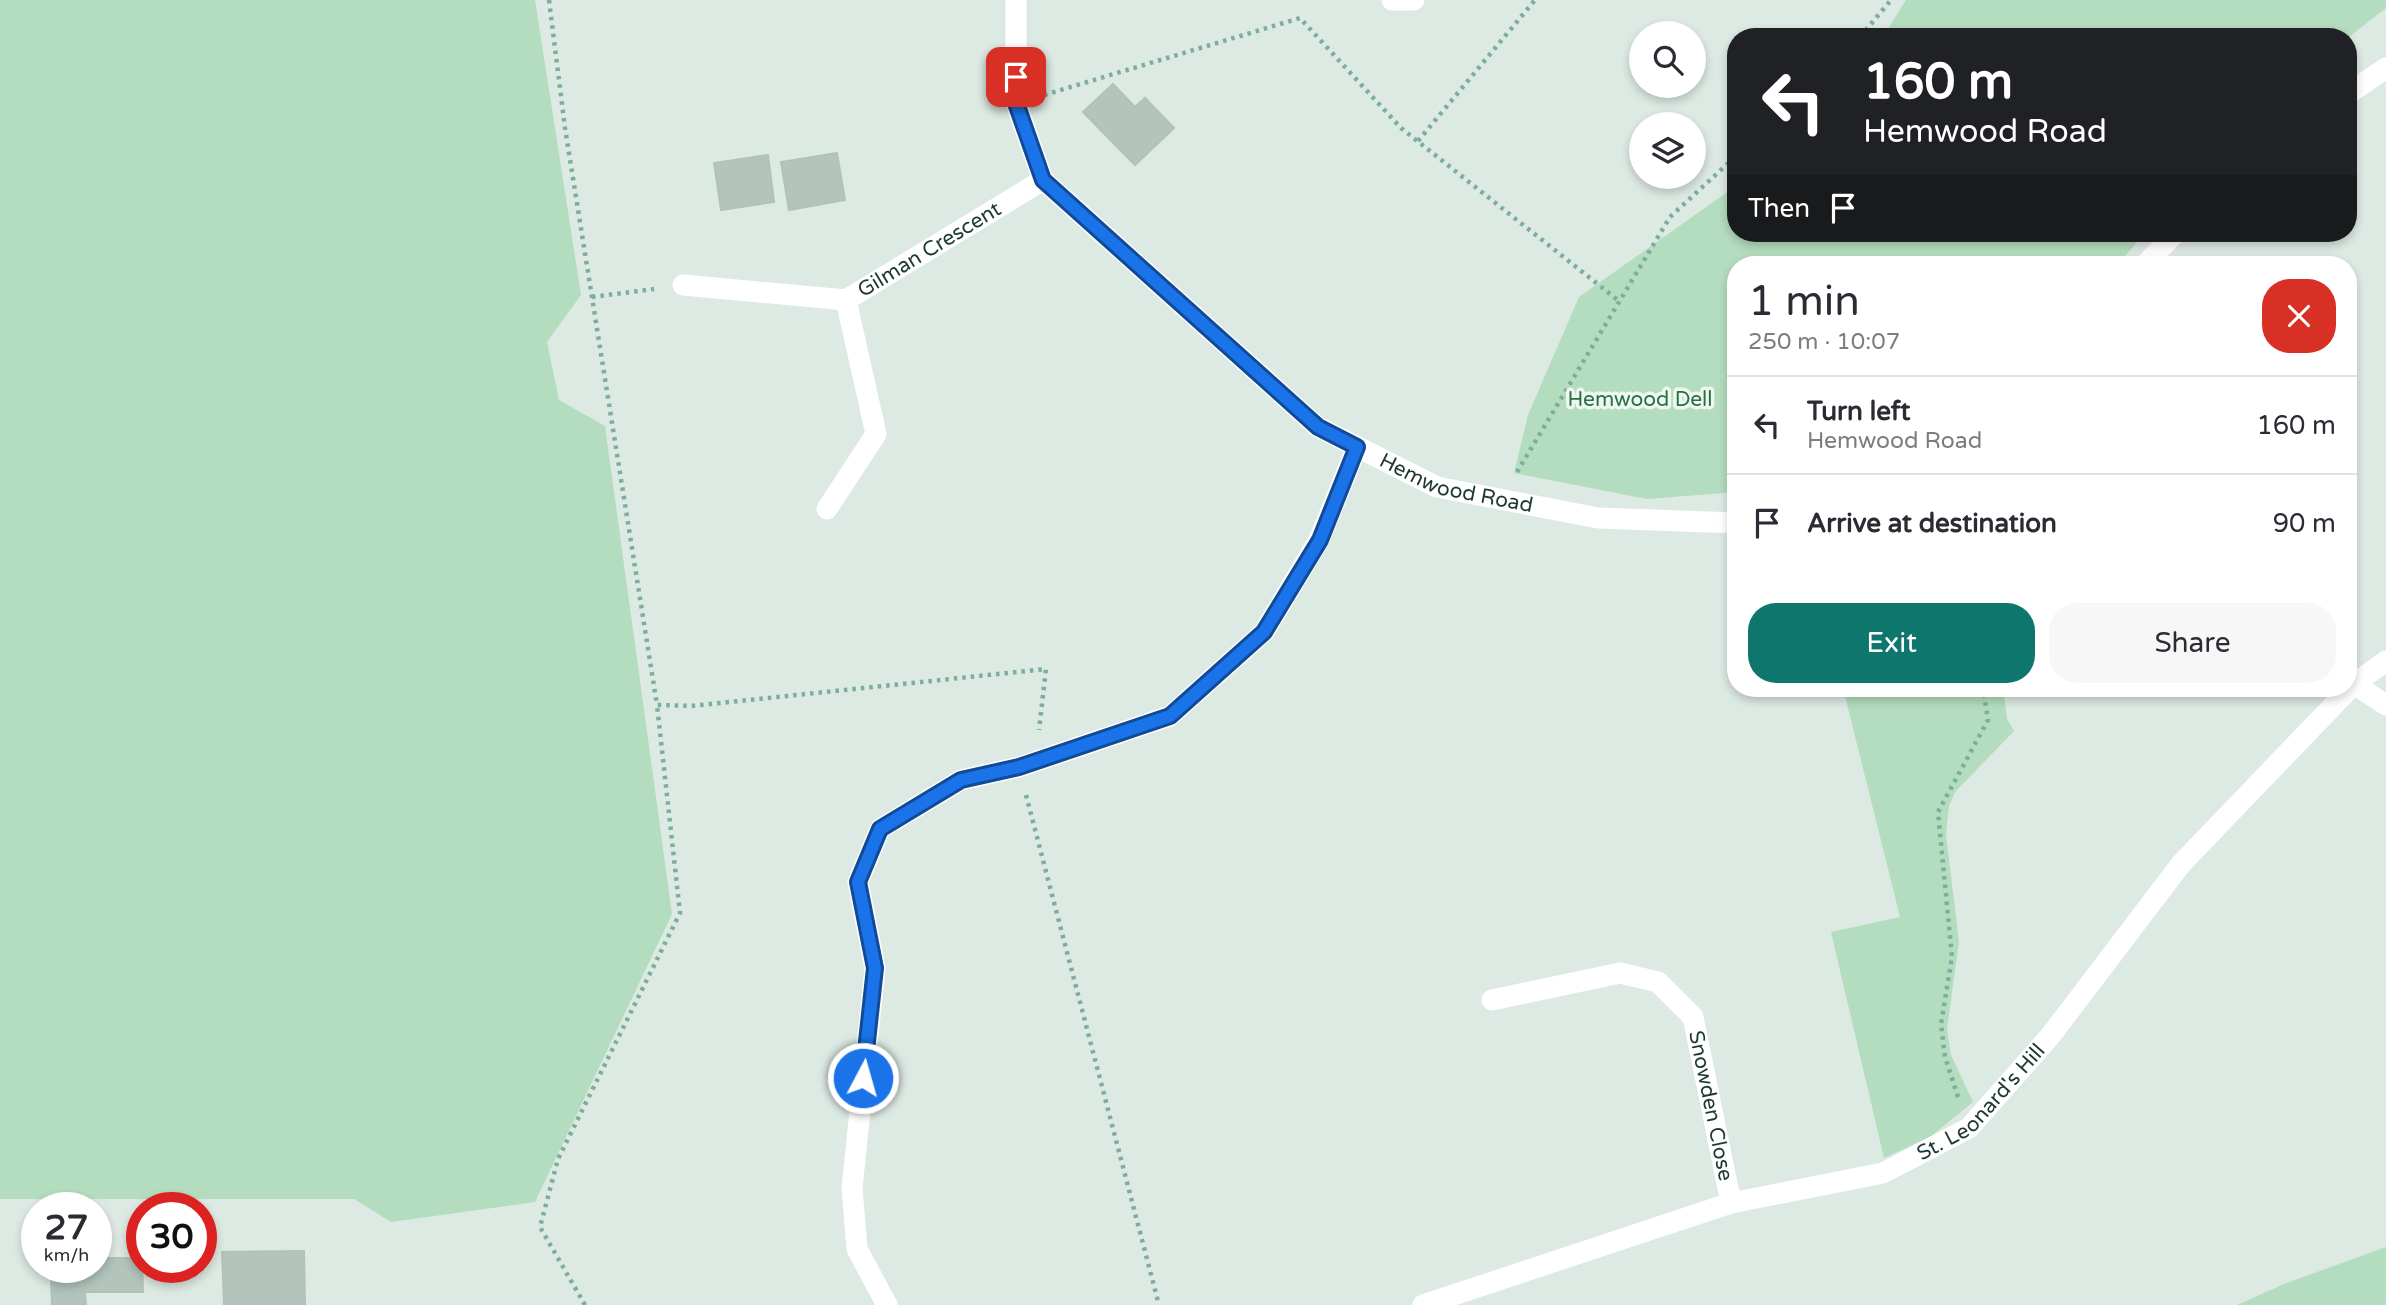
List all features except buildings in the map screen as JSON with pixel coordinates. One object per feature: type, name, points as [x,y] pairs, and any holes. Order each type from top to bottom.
[{"type":"street","name":"Hemwood Road","points":[[1016,0],[1016,103],[1043,180],[1318,427],[1437,487],[1598,519],[1727,523]]},
{"type":"street","points":[[1392,0],[1413,0]]},
{"type":"street","points":[[2357,88],[2386,68]]},
{"type":"street","name":"Gilman Crescent","points":[[683,285],[846,300],[1043,180]]},
{"type":"street","points":[[2153,256],[2167,242]]},
{"type":"street","points":[[827,509],[876,434],[846,300]]},
{"type":"street","points":[[887,1305],[856,1249],[852,1188],[875,968],[858,882],[880,829],[961,780],[1027,764],[1170,716],[1264,632],[1320,540],[1357,447]]},
{"type":"street","name":"St. Leonard's Hill","points":[[2357,682],[2386,661]]},
{"type":"street","points":[[2357,686],[2386,705]]},
{"type":"street","name":"St. Leonard's Hill","points":[[1423,1305],[1731,1203],[1883,1173],[1969,1128],[2051,1035],[2181,864],[2342,697]]},
{"type":"street","name":"Snowden Close","points":[[1492,1000],[1620,973],[1658,982],[1693,1017],[1731,1203]]},
{"type":"path","points":[[549,0],[565,128],[657,705],[680,913],[558,1159],[540,1227],[585,1305]]},
{"type":"path","points":[[1418,141],[1535,0]]},
{"type":"path","points":[[1868,28],[1891,0]]},
{"type":"path","points":[[1016,103],[1300,18],[1401,128],[1619,301]]},
{"type":"path","points":[[1500,499],[1670,217],[1727,164]]},
{"type":"path","points":[[592,297],[683,285]]},
{"type":"path","points":[[657,705],[691,706],[1046,669],[1027,764],[1159,1305]]},
{"type":"path","points":[[1969,1128],[1945,1057],[1941,1024],[1952,957],[1938,812],[1988,720],[1984,697]]},
{"type":"green space","points":[[0,0],[535,0],[581,295],[547,342],[559,400],[605,426],[672,914],[535,1202],[391,1222],[354,1199],[217,1199],[217,1192],[126,1192],[126,1199],[112,1199],[112,1192],[21,1192],[21,1199],[0,1199]]},
{"type":"green space","points":[[1906,0],[2386,0],[2386,8],[2357,31],[2357,28],[1889,28]]},
{"type":"green space","name":"Hemwood Dell","points":[[1727,192],[1727,242],[2137,242],[2125,256],[1727,256],[1727,493],[1647,499],[1514,473],[1528,415],[1579,297]]},
{"type":"green space","points":[[1845,697],[2004,697],[2007,719],[2014,731],[1955,792],[1949,806],[1946,834],[1959,942],[1947,1029],[1951,1055],[1973,1102],[1930,1137],[1884,1158],[1831,932],[1900,917]]},
{"type":"green space","points":[[2386,1247],[2386,1305],[2237,1305],[2284,1284]]},
{"type":"route","points":[[863,1078],[875,968],[858,882],[880,829],[961,780],[1019,767],[1170,716],[1264,632],[1320,540],[1357,447],[1318,427],[1043,180],[1016,103],[1016,77]]}]
